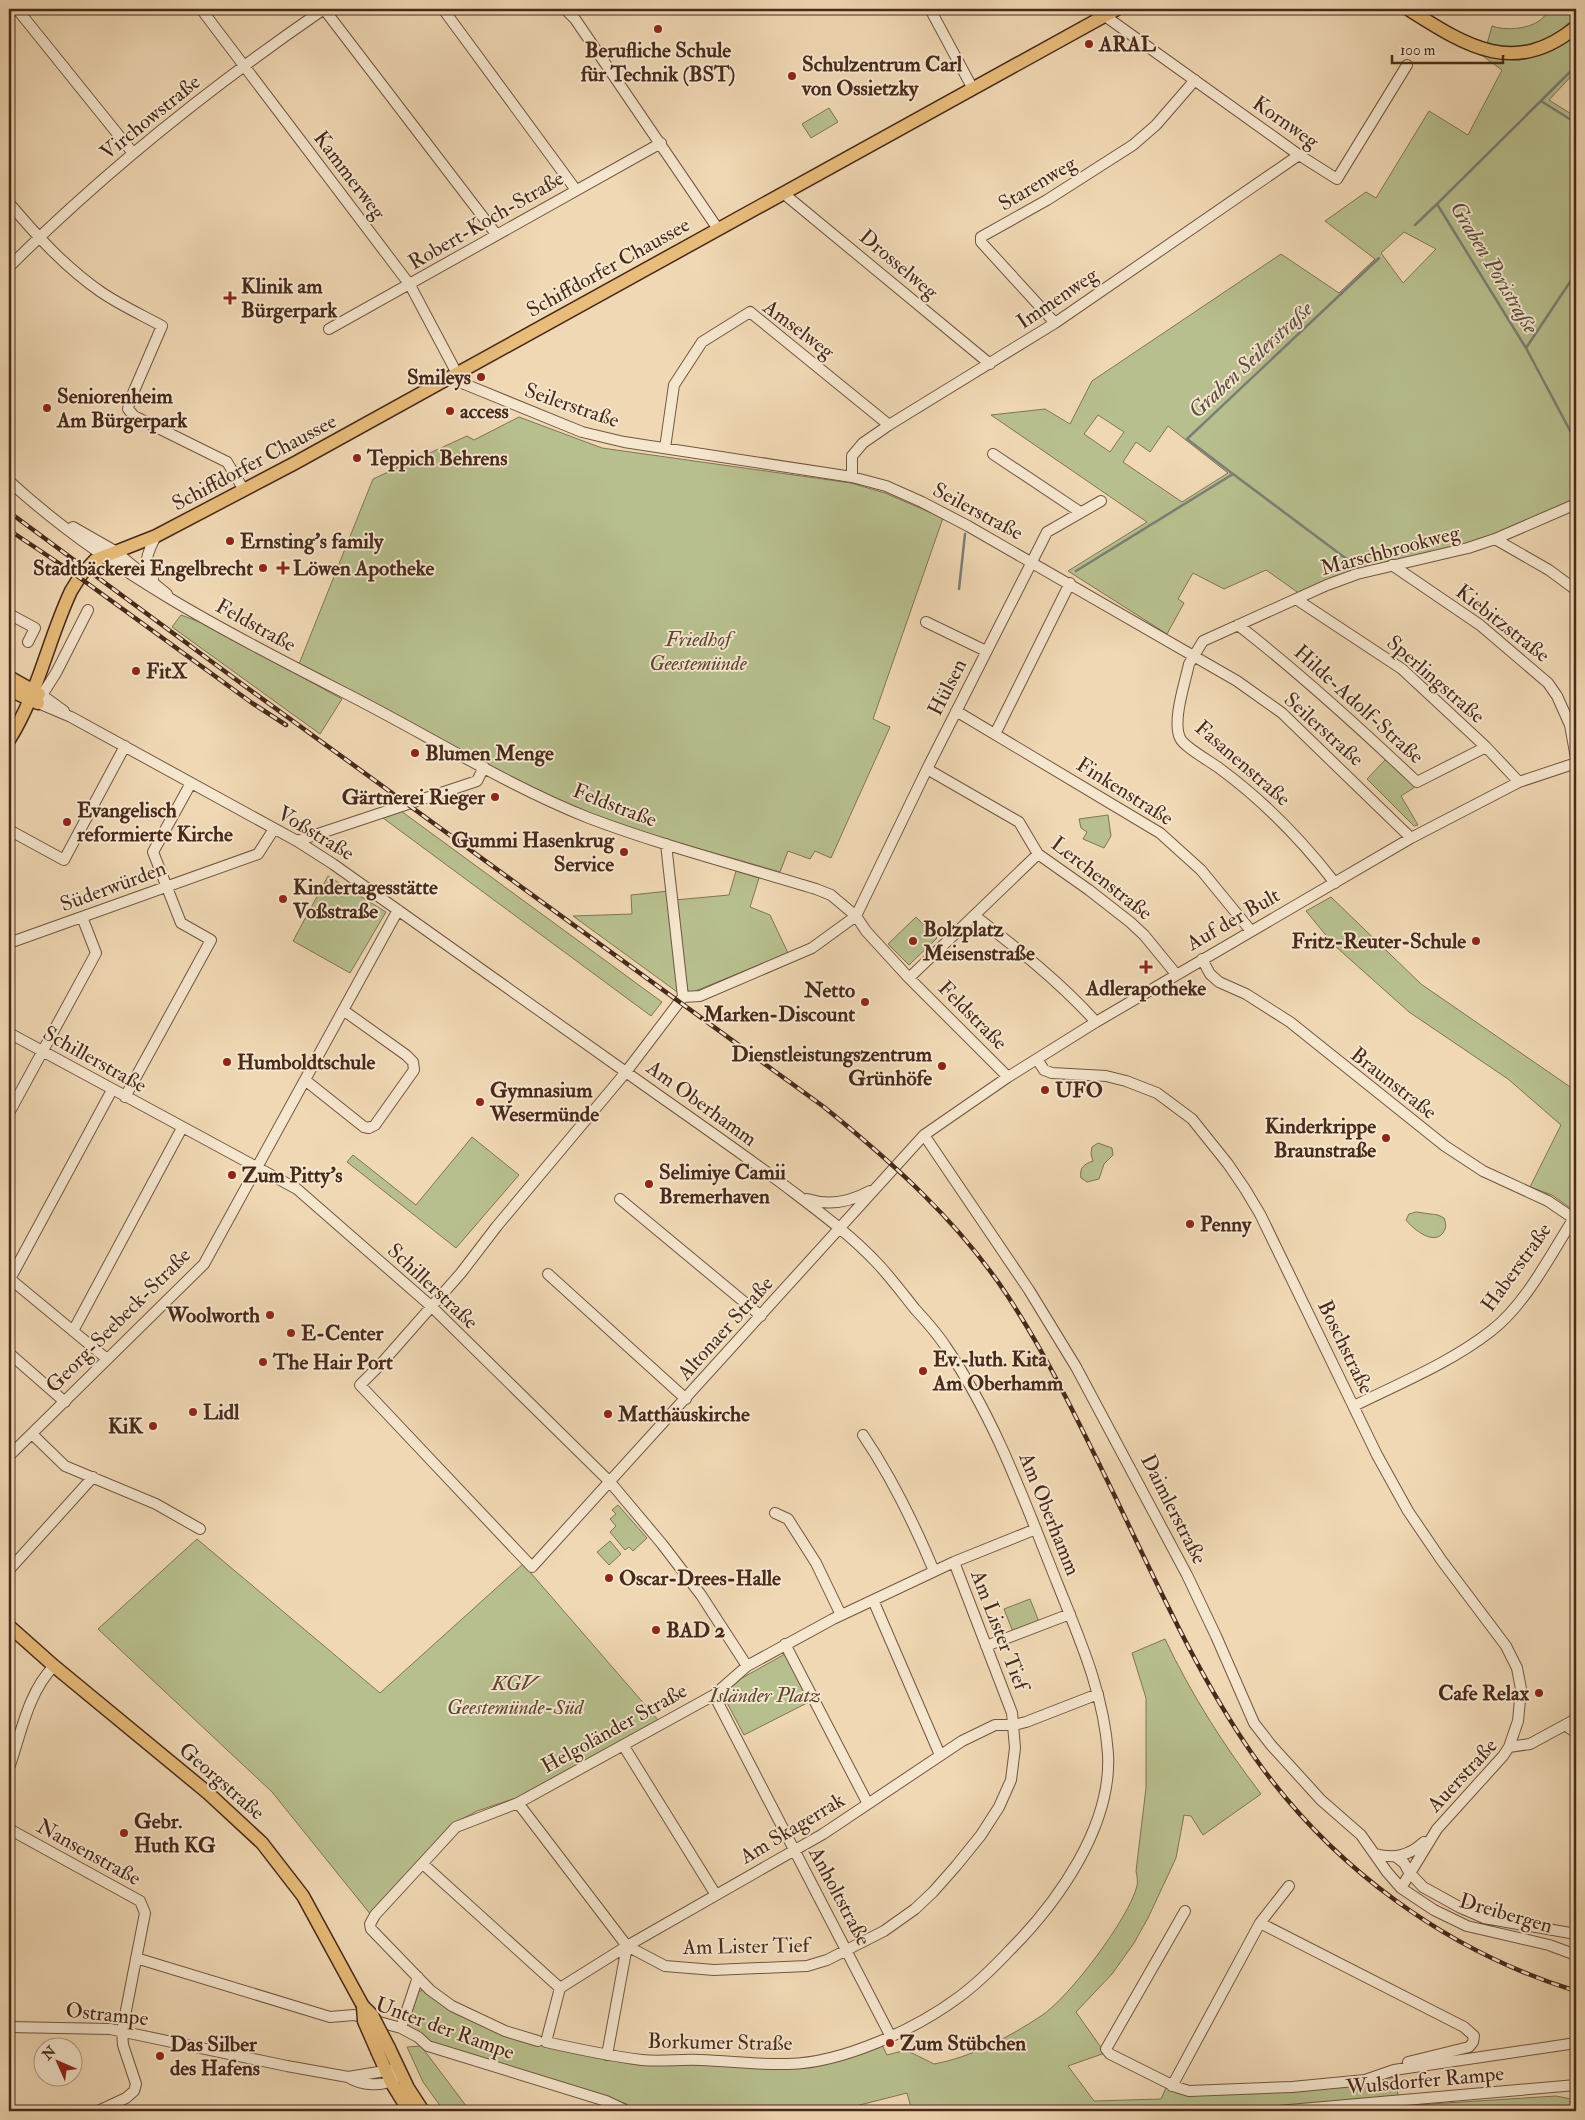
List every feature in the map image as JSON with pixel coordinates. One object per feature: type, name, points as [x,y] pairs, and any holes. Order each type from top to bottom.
[{"type":"main road","name":"Schiffdorfer Chaussee","points":[[36,697],[66,601],[81,575],[95,560],[156,536],[244,490],[1117,9]]},
{"type":"main road","points":[[1408,9],[1468,44],[1514,54],[1551,45],[1576,28]]},
{"type":"main road","points":[[9,677],[36,697]]},
{"type":"main road","points":[[9,690],[36,697]]},
{"type":"main road","points":[[9,740],[36,697]]},
{"type":"main road","points":[[9,749],[27,724],[36,697]]},
{"type":"main road","name":"Georgstraße","points":[[9,1626],[54,1666],[208,1793],[245,1826],[286,1873],[303,1896],[363,2006],[364,2021],[400,2072],[422,2111]]},
{"type":"main road","name":"Georgstraße","points":[[384,2050],[386,2070],[408,2111]]},
{"type":"street","points":[[17,9],[133,153]]},
{"type":"street","name":"Kammerweg","points":[[201,9],[410,285],[456,374]]},
{"type":"street","points":[[324,9],[496,234]]},
{"type":"street","name":"Virchowstraße","points":[[9,268],[38,238],[133,153],[243,65],[324,9]]},
{"type":"street","points":[[443,9],[576,190]]},
{"type":"street","points":[[565,9],[575,19],[718,229]]},
{"type":"street","points":[[930,9],[973,89]]},
{"type":"street","name":"Kornweg","points":[[1105,16],[1299,155],[1337,179],[1407,65]]},
{"type":"street","name":"Starenweg","points":[[1055,323],[981,242],[981,237],[1047,200],[1133,145],[1156,125],[1195,80]]},
{"type":"street","name":"Robert-Koch-Straße","points":[[330,329],[661,143]]},
{"type":"street","name":"Immenweg","points":[[852,477],[852,456],[855,450],[889,425],[1055,323],[1299,155]]},
{"type":"street","name":"Drosselweg","points":[[783,193],[990,364]]},
{"type":"street","points":[[9,203],[38,238],[68,267],[102,293],[162,326],[130,400],[128,410],[134,416],[227,462],[244,490]]},
{"type":"street","name":"Amselweg","points":[[665,448],[674,385],[702,342],[750,312],[889,425]]},
{"type":"street","name":"Seilerstraße","points":[[456,374],[462,384],[475,390],[582,432],[624,442],[852,477],[886,486],[922,502],[1070,583],[1237,681],[1282,713],[1412,838]]},
{"type":"street","points":[[993,454],[1080,512]]},
{"type":"street","points":[[9,481],[48,514],[109,553]]},
{"type":"street","name":"Hülsen","points":[[856,916],[986,650],[1047,532],[1101,501]]},
{"type":"street","name":"Marschbrookweg","points":[[1193,655],[1203,641],[1350,577],[1392,565],[1468,548],[1496,539],[1576,504]]},
{"type":"street","name":"Feldstraße","points":[[155,582],[147,567],[146,558],[156,536]]},
{"type":"street","points":[[1496,539],[1549,570],[1576,590]]},
{"type":"street","name":"Feldstraße","points":[[109,553],[155,582],[175,601]]},
{"type":"street","name":"Feldstraße","points":[[109,553],[153,590],[296,669],[538,795],[589,818],[831,895],[856,916],[866,932],[909,978],[1008,1076]]},
{"type":"street","name":"Kiebitzstraße","points":[[1392,565],[1480,625],[1548,683],[1557,696],[1570,725],[1576,758]]},
{"type":"street","points":[[995,734],[1070,583]]},
{"type":"street","name":"Sperlingstraße","points":[[1296,599],[1402,669],[1486,747],[1519,782]]},
{"type":"street","points":[[36,697],[56,673],[88,610]]},
{"type":"street","points":[[9,614],[35,628],[28,642]]},
{"type":"street","points":[[926,622],[986,650]]},
{"type":"street","name":"Hilde-Adolf-Straße","points":[[1238,626],[1286,663],[1340,709],[1417,782],[1486,747]]},
{"type":"street","name":"Fasanenstraße","points":[[1193,655],[1189,664],[1177,727],[1181,740],[1232,777],[1274,813],[1314,856],[1334,883]]},
{"type":"street","name":"Voßstraße","points":[[36,697],[297,841],[333,864],[626,1072]]},
{"type":"street","name":"Finkenstraße","points":[[956,711],[1160,833],[1200,870],[1251,931]]},
{"type":"street","points":[[9,830],[64,860],[125,746]]},
{"type":"street","name":"Auf der Bult","points":[[924,1135],[1008,1076],[1096,1022],[1412,838],[1519,782],[1576,763]]},
{"type":"street","points":[[297,841],[477,781],[484,767]]},
{"type":"street","name":"Lerchenstraße","points":[[927,769],[1019,822],[1038,854],[1104,900],[1130,922],[1150,942],[1176,974]]},
{"type":"street","points":[[125,1097],[211,940],[181,923],[153,852],[191,783]]},
{"type":"street","name":"Süderwürden","points":[[9,943],[258,854],[274,829]]},
{"type":"street","points":[[432,1307],[626,1072],[683,994],[666,844]]},
{"type":"street","points":[[909,978],[1038,854]]},
{"type":"street","name":"Georg-Seebeck-Straße","points":[[9,1456],[204,1264],[398,910]]},
{"type":"street","points":[[683,994],[700,996],[812,948],[856,916]]},
{"type":"street","points":[[975,916],[1052,978],[1096,1022]]},
{"type":"street","points":[[9,1113],[96,953],[82,917]]},
{"type":"street","name":"Braunstraße","points":[[1202,959],[1210,974],[1219,982],[1246,994],[1290,1022],[1445,1146],[1483,1171],[1533,1193],[1575,1219]]},
{"type":"street","points":[[305,1080],[364,1127],[369,1128],[375,1125],[414,1070],[413,1062],[406,1055],[343,1010]]},
{"type":"street","name":"Schillerstraße","points":[[9,1033],[297,1189],[432,1307],[610,1482],[662,1544],[701,1595],[747,1666]]},
{"type":"street","name":"Boschstraße","points":[[1037,1059],[1044,1070],[1052,1073],[1106,1076],[1145,1088],[1164,1098],[1192,1119],[1228,1164],[1260,1214],[1377,1455],[1413,1518],[1442,1561],[1506,1646],[1517,1668],[1521,1689],[1520,1705],[1518,1721],[1509,1747]]},
{"type":"street","name":"Am Oberhamm","points":[[626,1072],[801,1198],[840,1229],[877,1263],[944,1343],[983,1407],[1015,1475],[1094,1678],[1108,1757],[1106,1782],[1101,1806],[1091,1835],[1078,1862],[1039,1918],[984,1977],[958,1998],[928,2017],[890,2035]]},
{"type":"street","points":[[107,1359],[9,1279],[112,1090]]},
{"type":"street","points":[[73,1331],[182,1128]]},
{"type":"street","name":"Altonaer Straße","points":[[432,1307],[360,1385],[532,1567],[924,1135]]},
{"type":"street","name":"Daimlerstraße","points":[[924,1135],[1029,1290],[1076,1367],[1186,1574],[1216,1636],[1254,1723],[1321,1800],[1361,1836],[1401,1888]]},
{"type":"street","points":[[801,1198],[833,1203],[860,1196],[878,1187]]},
{"type":"street","points":[[620,1200],[761,1316]]},
{"type":"street","name":"Haberstraße","points":[[1354,1406],[1452,1358],[1491,1331],[1521,1300],[1575,1219]]},
{"type":"street","points":[[548,1274],[686,1399]]},
{"type":"street","points":[[9,1353],[65,1402]]},
{"type":"street","points":[[32,1434],[65,1466],[156,1504],[200,1529]]},
{"type":"street","points":[[863,1435],[882,1463],[914,1522],[934,1571]]},
{"type":"street","points":[[9,1570],[93,1478]]},
{"type":"street","points":[[775,1513],[788,1519],[816,1563],[841,1615]]},
{"type":"street","name":"Helgoländer Straße","points":[[370,1924],[375,1915],[456,1827],[518,1803],[714,1694],[747,1666],[841,1615],[954,1562],[1036,1529]]},
{"type":"street","name":"Am Lister Tief","points":[[627,1946],[665,1966],[714,1970],[807,1966],[827,1960],[896,1924],[933,1892],[981,1835],[1000,1807],[1011,1780],[1015,1748],[1012,1713],[954,1562]]},
{"type":"street","points":[[873,1600],[940,1755]]},
{"type":"street","points":[[986,1646],[1070,1614]]},
{"type":"street","points":[[785,1644],[868,1804]]},
{"type":"street","points":[[9,1768],[36,1689],[54,1666]]},
{"type":"street","name":"Anholtstraße","points":[[714,1694],[890,2035]]},
{"type":"street","name":"Am Skagerrak","points":[[560,1988],[627,1946],[822,1834],[962,1741],[995,1725],[1014,1725],[1098,1694]]},
{"type":"street","name":"Auerstraße","points":[[1401,1888],[1409,1872],[1437,1829],[1509,1747],[1530,1744],[1576,1719]]},
{"type":"street","points":[[1565,1725],[1576,1733]]},
{"type":"street","points":[[623,1745],[716,1895]]},
{"type":"street","points":[[518,1803],[627,1946],[607,2055]]},
{"type":"street","name":"Nansenstraße","points":[[9,1829],[140,1901],[145,1913],[122,2031]]},
{"type":"street","points":[[1375,1854],[1395,1856],[1408,1854],[1437,1829]]},
{"type":"street","points":[[1395,1856],[1404,1863],[1409,1872],[1423,1887],[1461,1908],[1484,1918],[1576,1934]]},
{"type":"street","points":[[422,1864],[560,1988],[542,2041]]},
{"type":"street","points":[[1172,2086],[1260,1922],[1289,1886]]},
{"type":"street","name":"Dreibergen","points":[[1401,1888],[1434,1910],[1468,1926],[1549,1945],[1576,1955]]},
{"type":"street","points":[[1185,1912],[1106,2049],[1110,2054],[1172,2086],[1189,2091],[1292,2087],[1365,2080],[1394,2070],[1576,2043]]},
{"type":"street","points":[[1260,1922],[1472,2032],[1474,2042],[1469,2047],[1402,2064],[1394,2070]]},
{"type":"street","name":"Borkumer Straße","points":[[370,1924],[374,1934],[430,1990],[452,2006],[478,2020],[505,2031],[607,2055],[648,2061],[674,2059],[791,2064],[852,2053],[890,2035]]},
{"type":"street","name":"Unter der Rampe","points":[[136,1958],[330,2017],[354,2015],[401,2028],[418,2037],[428,2046],[606,2101],[625,2110]]},
{"type":"street","points":[[401,2028],[418,1977]]},
{"type":"street","name":"Ostrampe","points":[[9,2027],[91,2028],[122,2031],[348,2077],[363,2084],[392,2082]]},
{"type":"street","points":[[98,2111],[126,2098],[134,2091],[136,2084],[123,2045],[122,2031]]},
{"type":"street","name":"Ostrampe","points":[[348,2077],[386,2070],[400,2072]]},
{"type":"street","points":[[392,2082],[400,2072]]},
{"type":"street","name":"Wulsdorfer Rampe","points":[[1280,2111],[1576,2085]]},
{"type":"green space","points":[[1551,9],[1576,9],[1576,16],[1556,34],[1536,44],[1514,47],[1487,44],[1492,26],[1510,29],[1529,26],[1541,20]]},
{"type":"green space","points":[[1576,35],[1576,71],[1549,100],[1576,117],[1576,442],[1572,451],[1576,465],[1576,500],[1499,534],[1300,594],[1266,570],[1224,589],[1193,573],[1178,599],[1184,603],[1167,634],[1068,571],[1147,522],[991,415],[1045,409],[1070,424],[1092,381],[1281,254],[1339,293],[1375,259],[1325,221],[1366,192],[1376,198],[1429,111],[1468,135],[1502,70],[1480,54],[1507,57],[1530,56],[1542,54]],"holes":[[[1404,232],[1436,249],[1403,283],[1381,253]],[[1098,415],[1124,432],[1110,452],[1084,434]],[[1168,426],[1228,473],[1182,502],[1123,462],[1136,442],[1150,452]]]},
{"type":"green space","points":[[829,108],[838,122],[811,138],[802,124]]},
{"type":"green space","name":"Friedhof Geestemünde","points":[[519,417],[602,448],[851,483],[885,493],[943,518],[873,719],[890,727],[831,858],[815,851],[810,859],[788,851],[780,872],[665,839],[591,814],[541,793],[299,664],[373,479],[467,436],[474,440]]},
{"type":"green space","points":[[181,615],[205,624],[342,699],[320,734],[172,627]]},
{"type":"green space","points":[[1386,759],[1415,787],[1401,796],[1418,825],[1414,826],[1367,779]]},
{"type":"green space","points":[[401,811],[662,1002],[651,1016],[383,818]]},
{"type":"green space","points":[[1108,815],[1111,836],[1104,848],[1083,839],[1087,832],[1081,828],[1079,819]]},
{"type":"green space","points":[[736,871],[759,878],[750,907],[770,915],[788,953],[688,994],[675,900],[729,895]]},
{"type":"green space","points":[[328,876],[386,912],[350,973],[293,941]]},
{"type":"green space","points":[[669,891],[680,994],[573,916],[632,914],[631,895]]},
{"type":"green space","points":[[1331,897],[1421,984],[1576,1091],[1576,1212],[1552,1195],[1530,1187],[1561,1125],[1508,1079],[1409,1012],[1334,945],[1306,911]]},
{"type":"green space","name":"Bolzplatz Meisenstraße","points":[[916,917],[937,938],[909,965],[888,944]]},
{"type":"green space","points":[[472,1137],[519,1175],[456,1248],[347,1162],[353,1155],[416,1205]]},
{"type":"green space","points":[[1098,1143],[1112,1148],[1113,1155],[1104,1164],[1099,1179],[1087,1182],[1081,1178],[1081,1172],[1085,1165],[1093,1161],[1092,1147]]},
{"type":"green space","points":[[1416,1212],[1438,1215],[1444,1218],[1446,1226],[1443,1233],[1439,1237],[1434,1238],[1418,1231],[1406,1220],[1409,1214]]},
{"type":"green space","points":[[618,1505],[647,1538],[633,1551],[629,1547],[625,1550],[610,1532],[616,1526],[610,1519],[616,1514],[612,1510]]},
{"type":"green space","name":"KGV Geestemünde-Süd","points":[[197,1539],[380,1693],[523,1564],[659,1721],[525,1795],[477,1811],[456,1822],[371,1915],[272,1792],[98,1629]]},
{"type":"green space","points":[[610,1541],[621,1554],[609,1565],[597,1552]]},
{"type":"green space","points":[[1030,1599],[1039,1622],[1013,1632],[1004,1609]]},
{"type":"green space","points":[[1165,1639],[1209,1719],[1261,1794],[1203,1835],[1191,1816],[1184,1815],[1176,1858],[1148,1918],[1134,1943],[1112,1974],[1076,2012],[1105,2053],[1068,2066],[1094,2101],[1161,2099],[1166,2088],[1186,2095],[1294,2089],[1396,2077],[1399,2106],[1556,2096],[1576,2100],[1576,2111],[1284,2111],[1284,2108],[1217,2111],[912,2111],[907,2093],[848,2108],[848,2111],[621,2111],[627,2104],[433,2045],[411,2029],[407,2020],[416,1993],[425,1989],[504,2034],[685,2062],[792,2067],[881,2043],[887,2055],[906,2050],[934,2064],[976,2051],[1003,2039],[1041,2016],[1067,1993],[1097,1956],[1132,1900],[1137,1884],[1136,1871],[1146,1788],[1146,1698],[1132,1653]]},
{"type":"green space","name":"Isländer Platz","points":[[785,1654],[809,1702],[744,1735],[723,1695],[742,1678]]},
{"type":"green space","points":[[421,2046],[470,2111],[444,2111],[423,2082],[407,2047]]},
{"type":"waterway","name":"Graben Poristraße","points":[[1574,438],[1526,348],[1437,204],[1576,66]]},
{"type":"waterway","points":[[1541,101],[1576,123]]},
{"type":"waterway","name":"Graben Seilerstraße","points":[[1415,225],[1437,204]]},
{"type":"waterway","name":"Graben Seilerstraße","points":[[1076,571],[1233,474],[1187,439],[1379,258]]},
{"type":"waterway","points":[[1526,348],[1576,273]]},
{"type":"waterway","points":[[1233,474],[1356,566]]},
{"type":"waterway","points":[[959,589],[965,534]]},
{"type":"railway","points":[[9,512],[242,684],[824,1107],[923,1194],[988,1268],[1021,1317],[1072,1409],[1193,1655],[1232,1723],[1284,1796],[1318,1834],[1355,1868],[1395,1900],[1437,1928],[1482,1953],[1528,1974],[1576,1991]]},
{"type":"railway","points":[[9,530],[69,570],[252,703],[286,725]]},
{"type":"place","name":"Berufliche Schule für Technik (BST)","points":[[658,29]]},
{"type":"place","name":"ARAL","points":[[1089,44]]},
{"type":"place","name":"Schulzentrum Carl von Ossietzky","points":[[792,76]]},
{"type":"place","name":"Klinik am Bürgerpark","points":[[230,298]]},
{"type":"place","name":"Smileys","points":[[481,377]]},
{"type":"place","name":"Seniorenheim Am Bürgerpark","points":[[47,408]]},
{"type":"place","name":"access","points":[[450,411]]},
{"type":"place","name":"Teppich Behrens","points":[[357,458]]},
{"type":"place","name":"Ernsting's family","points":[[230,541]]},
{"type":"place","name":"Stadtbäckerei Engelbrecht","points":[[263,568]]},
{"type":"place","name":"Löwen Apotheke","points":[[283,568]]},
{"type":"place","name":"FitX","points":[[136,671]]},
{"type":"place","name":"Blumen Menge","points":[[415,753]]},
{"type":"place","name":"Gärtnerei Rieger","points":[[495,797]]},
{"type":"place","name":"Evangelisch reformierte Kirche","points":[[67,822]]},
{"type":"place","name":"Gummi Hasenkrug Service","points":[[624,852]]},
{"type":"place","name":"Kindertagesstätte Voßstraße","points":[[283,899]]},
{"type":"place","name":"Bolzplatz Meisenstraße","points":[[913,941]]},
{"type":"place","name":"Fritz-Reuter-Schule","points":[[1476,941]]},
{"type":"place","name":"Adlerapotheke","points":[[1146,967]]},
{"type":"place","name":"Netto Marken-Discount","points":[[865,1002]]},
{"type":"place","name":"Humboldtschule","points":[[227,1062]]},
{"type":"place","name":"Dienstleistungszentrum Grünhöfe","points":[[942,1066]]},
{"type":"place","name":"UFO","points":[[1045,1090]]},
{"type":"place","name":"Gymnasium Wesermünde","points":[[480,1102]]},
{"type":"place","name":"Kinderkrippe Braunstraße","points":[[1386,1138]]},
{"type":"place","name":"Zum Pitty's","points":[[232,1175]]},
{"type":"place","name":"Selimiye Camii Bremerhaven","points":[[649,1184]]},
{"type":"place","name":"Penny","points":[[1190,1224]]},
{"type":"place","name":"Woolworth","points":[[270,1315]]},
{"type":"place","name":"E-Center","points":[[291,1333]]},
{"type":"place","name":"The Hair Port","points":[[263,1362]]},
{"type":"place","name":"Ev.-luth. Kita Am Oberhamm","points":[[923,1371]]},
{"type":"place","name":"Lidl","points":[[193,1412]]},
{"type":"place","name":"Matthäuskirche","points":[[608,1414]]},
{"type":"place","name":"KiK","points":[[153,1426]]},
{"type":"place","name":"Oscar-Drees-Halle","points":[[609,1578]]},
{"type":"place","name":"BAD 2","points":[[656,1630]]},
{"type":"place","name":"Cafe Relax","points":[[1539,1693]]},
{"type":"place","name":"Gebr. Huth KG","points":[[124,1833]]},
{"type":"place","name":"Zum Stübchen","points":[[890,2043]]},
{"type":"place","name":"Das Silber des Hafens","points":[[160,2056]]}]
